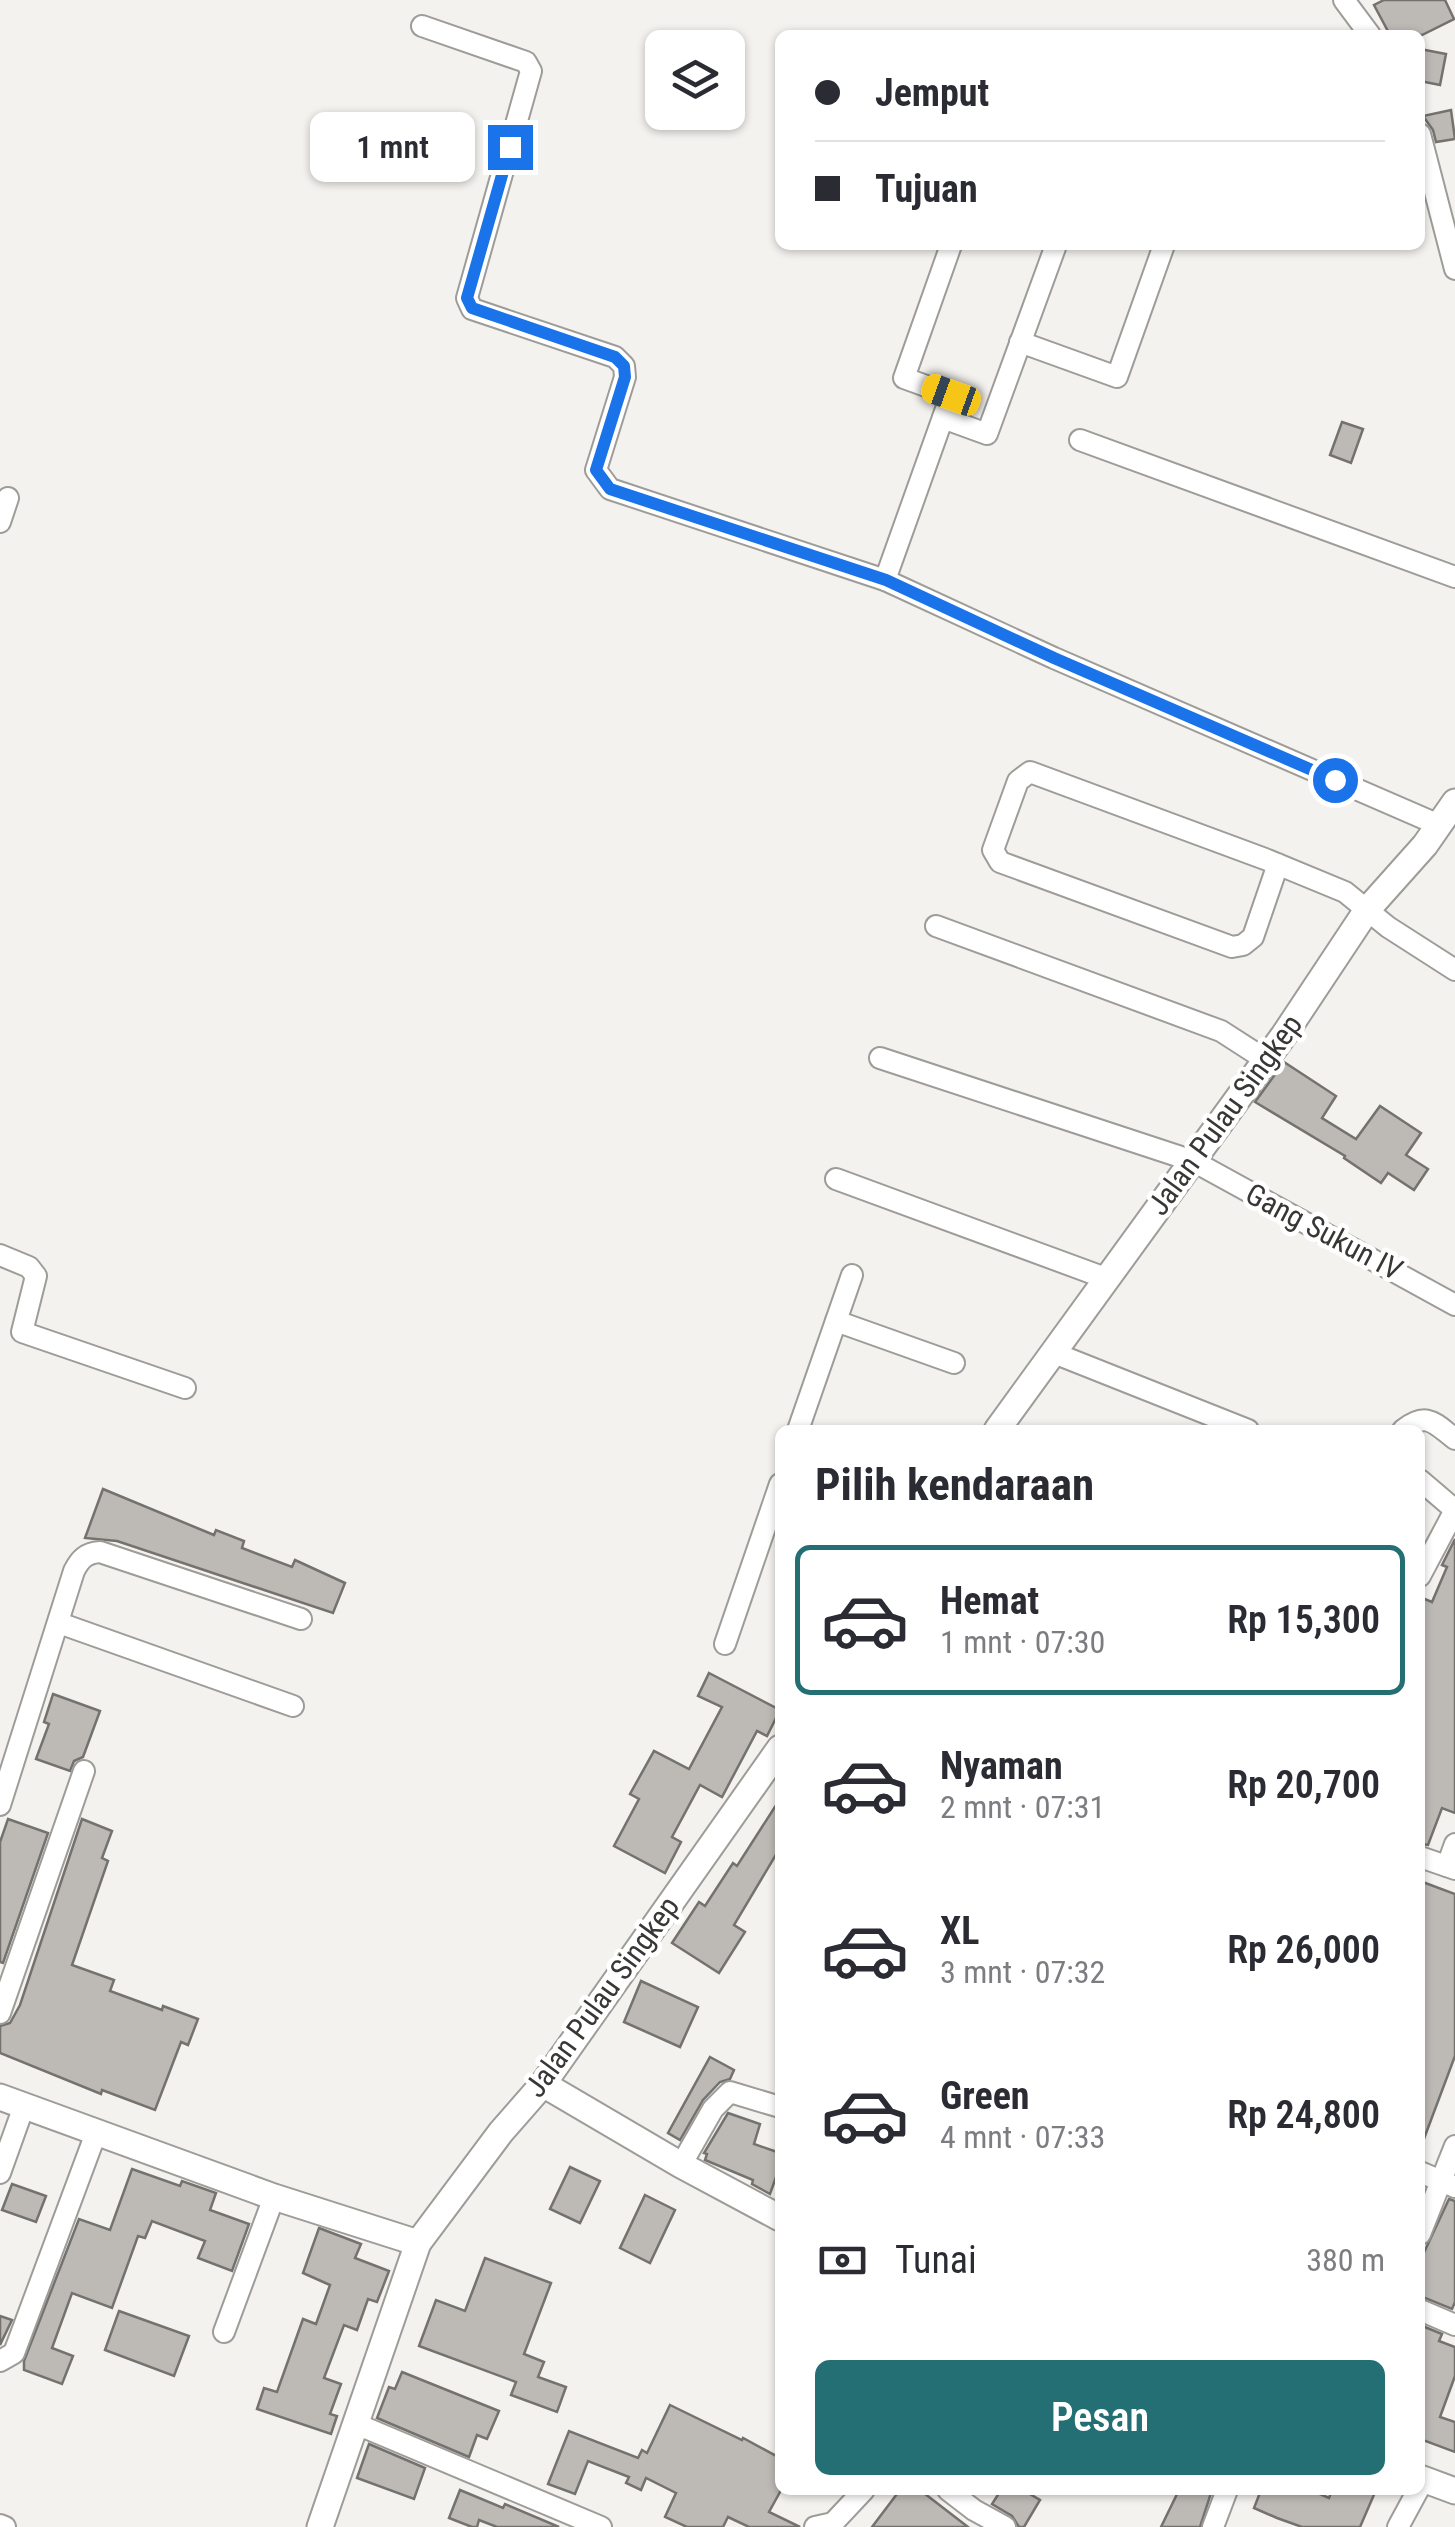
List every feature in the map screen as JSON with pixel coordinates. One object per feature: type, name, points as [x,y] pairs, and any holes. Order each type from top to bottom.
[{"type":"street","points":[[1344,0],[1366,30]]},
{"type":"street","points":[[422,26],[526,62],[532,71],[467,298],[472,308],[615,357],[624,366],[625,377],[596,470],[610,489],[886,580],[1054,658],[1439,824]]},
{"type":"street","points":[[1425,153],[1455,267]]},
{"type":"street","points":[[886,580],[951,395],[904,378],[949,250]]},
{"type":"street","points":[[943,418],[986,434],[1054,250]]},
{"type":"street","points":[[1020,342],[1117,377],[1162,250]]},
{"type":"street","points":[[1080,440],[1455,577]]},
{"type":"street","points":[[0,522],[8,498]]},
{"type":"street","points":[[1278,864],[1252,937],[1243,945],[1232,947],[1000,862],[993,850],[1018,781],[1030,772],[1278,864],[1345,892],[1454,967]]},
{"type":"street","name":"Jalan Pulau Singkep","points":[[1002,1425],[1266,1060],[1367,910],[1398,878],[1455,802]]},
{"type":"street","points":[[936,926],[1222,1031],[1266,1060]]},
{"type":"street","name":"Gang Sukun IV","points":[[880,1058],[1193,1161],[1455,1305]]},
{"type":"street","points":[[836,1179],[1108,1278]]},
{"type":"street","points":[[0,1255],[30,1266],[36,1276],[22,1332],[185,1388]]},
{"type":"street","points":[[800,1425],[852,1275]]},
{"type":"street","points":[[836,1321],[954,1363]]},
{"type":"street","points":[[1054,1353],[1235,1425]]},
{"type":"street","points":[[1409,1425],[1427,1420],[1455,1439]]},
{"type":"street","points":[[1425,1484],[1455,1510],[1425,1567]]},
{"type":"street","points":[[725,1644],[771,1539]]},
{"type":"street","points":[[0,1804],[78,1562],[88,1555],[100,1552],[301,1619]]},
{"type":"street","points":[[59,1622],[293,1706]]},
{"type":"street","name":"Jalan Pulau Singkep","points":[[320,2527],[418,2242],[542,2084],[775,1755]]},
{"type":"street","points":[[0,2014],[84,1771]]},
{"type":"street","points":[[1425,1859],[1451,1868],[1455,1844]]},
{"type":"street","points":[[542,2084],[775,2215]]},
{"type":"street","points":[[680,2165],[713,2109],[730,2092],[775,2106]]},
{"type":"street","points":[[0,2174],[12,2102],[274,2197],[418,2242]]},
{"type":"street","points":[[0,2360],[14,2353],[96,2133]]},
{"type":"street","points":[[1425,2225],[1448,2184],[1455,2146]]},
{"type":"street","points":[[1425,2174],[1448,2184]]},
{"type":"street","points":[[224,2332],[274,2197]]},
{"type":"street","points":[[1425,2312],[1455,2325]]},
{"type":"street","points":[[354,2422],[601,2527]]},
{"type":"street","points":[[1425,2484],[1455,2491]]},
{"type":"street","points":[[828,2526],[859,2495]]},
{"type":"street","points":[[954,2495],[1006,2527]]},
{"type":"street","points":[[1213,2527],[1225,2495]]},
{"type":"street","points":[[1398,2527],[1414,2495]]},
{"type":"building","points":[[1384,0],[1445,0],[1454,19],[1425,34],[1425,30],[1387,30],[1374,5]]},
{"type":"building","points":[[1425,50],[1446,54],[1440,85],[1425,82]]},
{"type":"building","points":[[1451,110],[1455,139],[1436,142],[1425,116]]},
{"type":"building","points":[[1342,422],[1363,429],[1351,463],[1330,455]]},
{"type":"building","points":[[1284,1062],[1336,1096],[1322,1118],[1356,1139],[1380,1106],[1421,1133],[1406,1155],[1428,1169],[1414,1190],[1388,1173],[1381,1183],[1345,1156],[1255,1102]]},
{"type":"building","points":[[103,1489],[214,1535],[216,1530],[244,1541],[242,1548],[292,1567],[295,1560],[345,1583],[333,1613],[117,1541],[85,1538]]},
{"type":"building","points":[[1455,1539],[1455,1813],[1442,1808],[1428,1845],[1425,1599],[1432,1602],[1447,1567],[1442,1565]]},
{"type":"building","points":[[709,1673],[775,1707],[775,1720],[767,1736],[757,1731],[722,1797],[700,1785],[672,1837],[681,1842],[665,1873],[614,1846],[639,1799],[630,1794],[654,1751],[689,1769],[722,1707],[698,1696]]},
{"type":"building","points":[[53,1694],[100,1711],[83,1757],[74,1761],[70,1771],[36,1759],[49,1724],[44,1722]]},
{"type":"building","points":[[775,1807],[775,1856],[734,1925],[745,1932],[719,1973],[672,1943],[699,1902],[705,1906],[733,1863],[737,1866]]},
{"type":"building","points":[[8,1819],[48,1833],[3,1963],[0,1842]]},
{"type":"building","points":[[82,1819],[112,1831],[102,1858],[108,1861],[72,1965],[114,1980],[110,1991],[198,2019],[188,2045],[181,2042],[155,2110],[102,2090],[101,2094],[0,2053],[0,2026],[10,2023],[20,2005]]},
{"type":"building","points":[[1425,1883],[1455,1894],[1455,2056],[1425,2136]]},
{"type":"building","points":[[641,1981],[698,2007],[680,2047],[624,2022]]},
{"type":"building","points":[[710,2057],[734,2070],[730,2079],[720,2082],[703,2100],[680,2140],[668,2133]]},
{"type":"building","points":[[728,2113],[760,2124],[754,2144],[775,2151],[775,2180],[770,2194],[752,2184],[753,2180],[705,2160],[704,2153]]},
{"type":"building","points":[[570,2167],[600,2181],[580,2223],[550,2209]]},
{"type":"building","points":[[132,2169],[180,2186],[182,2181],[216,2193],[210,2210],[249,2224],[232,2271],[198,2258],[205,2241],[152,2221],[145,2238],[138,2236],[112,2308],[72,2293],[52,2348],[73,2356],[62,2384],[24,2370],[24,2361],[79,2219],[110,2230]]},
{"type":"building","points":[[12,2184],[46,2196],[36,2222],[2,2210]]},
{"type":"building","points":[[645,2195],[675,2210],[650,2263],[620,2248]]},
{"type":"building","points":[[1449,2199],[1455,2201],[1452,2309],[1425,2298],[1425,2250]]},
{"type":"building","points":[[319,2228],[361,2244],[355,2258],[389,2271],[377,2302],[368,2299],[357,2330],[344,2325],[324,2378],[341,2384],[330,2414],[337,2416],[331,2434],[257,2409],[264,2388],[277,2392],[303,2319],[316,2324],[330,2285],[303,2273]]},
{"type":"building","points":[[485,2258],[551,2283],[524,2354],[544,2362],[538,2377],[566,2387],[557,2412],[511,2395],[516,2382],[419,2346],[436,2300],[465,2311]]},
{"type":"building","points":[[119,2311],[189,2336],[174,2376],[105,2350]]},
{"type":"building","points":[[0,2316],[12,2320],[0,2345]]},
{"type":"building","points":[[1425,2327],[1442,2334],[1439,2341],[1455,2347],[1455,2376],[1440,2417],[1455,2422],[1455,2452],[1425,2441]]},
{"type":"building","points":[[402,2372],[499,2411],[487,2439],[477,2435],[469,2457],[377,2418],[389,2387],[395,2389]]},
{"type":"building","points":[[670,2405],[743,2438],[775,2455],[775,2495],[778,2495],[769,2512],[800,2527],[749,2527],[728,2517],[723,2527],[687,2527],[665,2517],[676,2493],[646,2478],[641,2490],[626,2483],[629,2477],[588,2461],[575,2494],[548,2484],[569,2431],[638,2458],[642,2450],[647,2453]]},
{"type":"building","points":[[369,2444],[425,2468],[414,2499],[357,2478]]},
{"type":"building","points":[[460,2490],[559,2527],[497,2527],[479,2520],[477,2527],[472,2527],[449,2518]]},
{"type":"building","points":[[896,2495],[926,2495],[968,2527],[872,2527]]},
{"type":"building","points":[[998,2495],[1032,2495],[1040,2500],[1024,2527],[992,2504]]},
{"type":"building","points":[[1177,2495],[1210,2495],[1200,2527],[1161,2527]]},
{"type":"building","points":[[1259,2495],[1374,2495],[1360,2527],[1302,2527],[1254,2508]]},
{"type":"route","points":[[510,147],[467,298],[472,308],[615,357],[624,366],[625,377],[596,470],[610,489],[886,580],[1335,780]]}]
